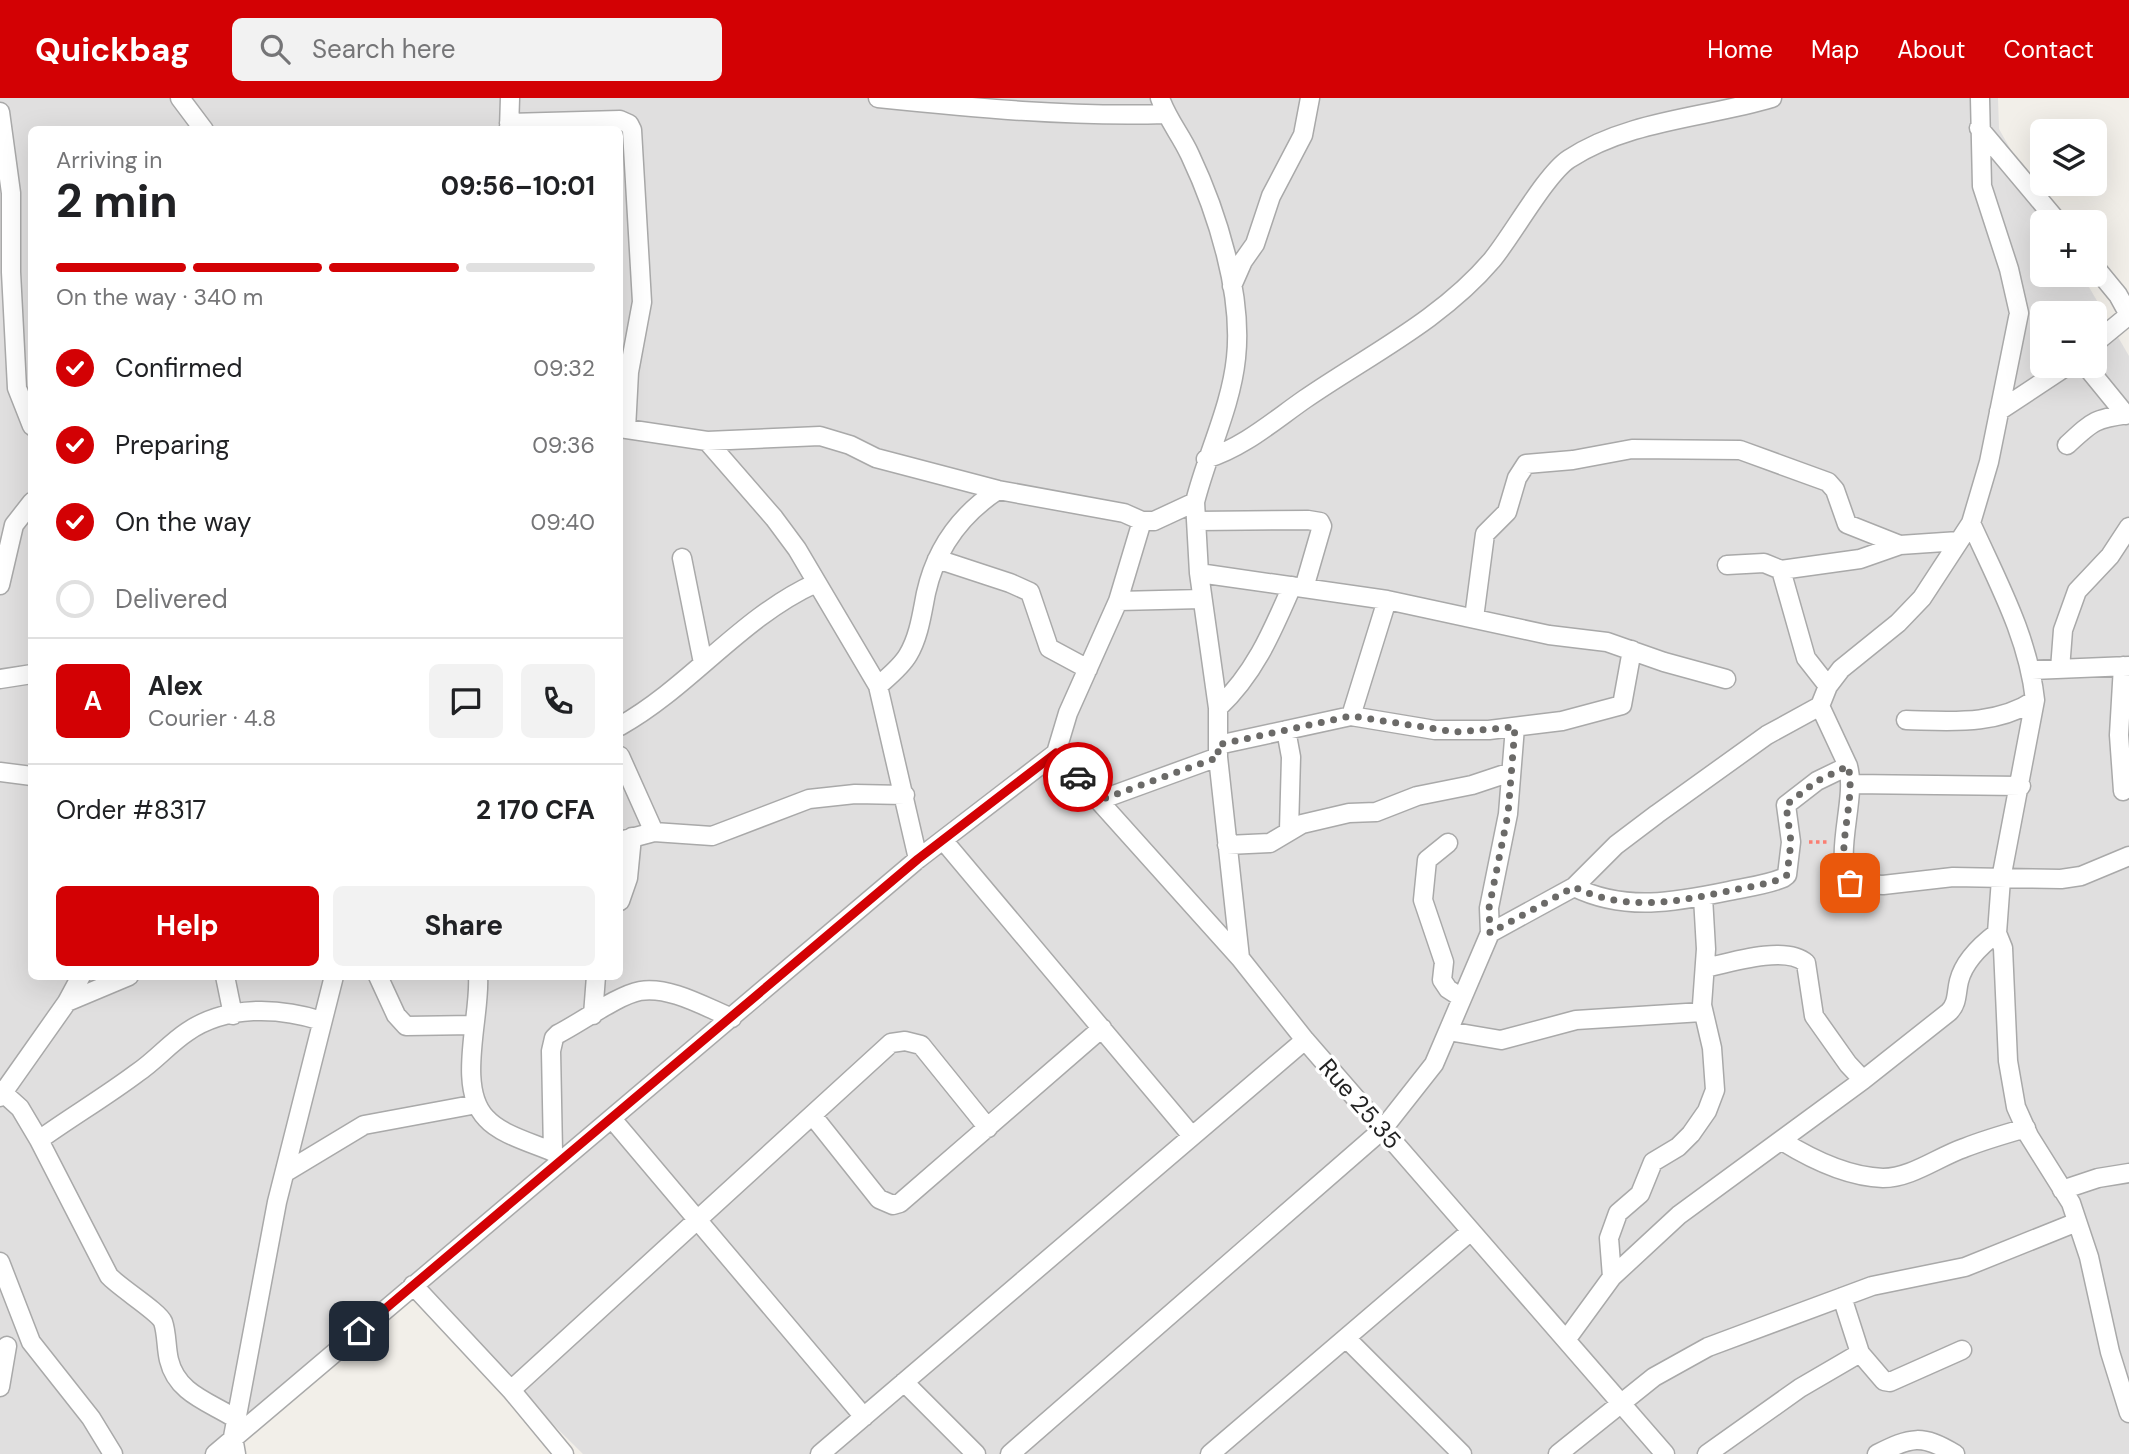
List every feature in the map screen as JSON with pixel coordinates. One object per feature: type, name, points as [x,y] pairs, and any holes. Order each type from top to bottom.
[{"type":"street","points":[[180,98],[201,126]]},
{"type":"street","points":[[510,98],[509,126],[620,120],[632,130],[642,302],[629,372],[623,428],[707,441],[820,436],[850,445],[876,458],[998,490],[1124,513],[1142,520],[1154,521],[1195,502]]},
{"type":"street","points":[[878,98],[1006,112],[1095,117],[1163,106],[1190,153],[1232,286],[1236,357],[1230,391],[1206,459],[1195,502],[1199,573],[1218,708],[1218,751],[1240,958]]},
{"type":"street","points":[[1232,286],[1243,261],[1255,244],[1270,196],[1303,135],[1310,98]]},
{"type":"street","points":[[1206,459],[1245,442],[1305,399],[1435,315],[1492,260],[1566,160],[1600,142],[1675,119],[1735,109],[1772,98]]},
{"type":"street","points":[[1490,933],[1574,887],[1616,845],[1657,814],[1767,735],[1820,706],[1828,686],[1855,656],[1898,623],[1922,598],[1971,523],[1989,462],[2019,313],[2009,269],[1982,186],[1980,98]]},
{"type":"street","points":[[0,111],[12,193],[10,272],[24,365],[9,388],[28,419]]},
{"type":"street","points":[[1979,128],[2048,210]]},
{"type":"street","points":[[2107,282],[2129,315],[2107,333]]},
{"type":"street","points":[[1999,411],[2049,378]]},
{"type":"street","points":[[2096,378],[2128,415]]},
{"type":"street","points":[[2067,445],[2092,422],[2107,415],[2128,415]]},
{"type":"street","points":[[707,441],[774,518],[878,686],[918,859]]},
{"type":"street","points":[[1474,618],[1485,534],[1507,512],[1526,464],[1539,461],[1573,460],[1632,449],[1740,450],[1828,482],[1836,490],[1847,524],[1900,545]]},
{"type":"street","points":[[878,686],[907,656],[937,559],[949,535],[965,515],[998,490]]},
{"type":"street","points":[[0,585],[15,525],[28,507]]},
{"type":"street","points":[[215,1454],[413,1285],[557,1156],[613,1120],[918,859],[1056,753],[1068,713],[1118,601],[1142,520]]},
{"type":"street","points":[[1196,522],[1308,520],[1320,522],[1322,526],[1298,587],[1258,659],[1245,681],[1218,708]]},
{"type":"street","points":[[1971,523],[2011,607],[2032,670],[2035,700],[2021,786],[2001,879],[1997,933],[2004,956],[2008,1061],[2016,1107],[2077,1222],[2129,1413]]},
{"type":"street","points":[[2060,669],[2063,630],[2077,591],[2110,556],[2129,527]]},
{"type":"street","points":[[1727,565],[1764,563],[1781,569],[1860,559],[1900,545],[1959,541]]},
{"type":"street","points":[[682,558],[703,663]]},
{"type":"street","points":[[937,559],[1024,588],[1033,597],[1049,648],[1088,669]]},
{"type":"street","points":[[1781,569],[1806,658],[1828,686]]},
{"type":"street","points":[[1199,573],[1387,600],[1549,635],[1607,642],[1664,662],[1726,679]]},
{"type":"street","points":[[623,724],[650,709],[771,608],[816,583]]},
{"type":"street","points":[[1118,601],[1202,598]]},
{"type":"street","points":[[1351,716],[1387,600]]},
{"type":"street","points":[[1100,800],[1218,751],[1286,730],[1351,716],[1456,732],[1562,721],[1619,708],[1622,705],[1632,650]]},
{"type":"street","points":[[2032,670],[2126,666],[2119,735],[2123,791]]},
{"type":"street","points":[[0,679],[28,675]]},
{"type":"street","points":[[1906,720],[1979,720],[1996,717],[2035,700]]},
{"type":"street","points":[[1820,706],[1848,766],[1851,784],[1845,842],[1846,873],[1850,883],[1883,885],[1953,877],[2062,879],[2081,876],[2129,856]]},
{"type":"street","points":[[1010,1454],[1382,1130],[1434,1065],[1490,933],[1489,908],[1508,814],[1515,727]]},
{"type":"street","points":[[1286,730],[1291,757],[1289,830]]},
{"type":"street","name":"Rue 25.35","points":[[1056,753],[1240,958],[1304,1040],[1665,1454]]},
{"type":"street","points":[[623,763],[654,832]]},
{"type":"street","points":[[1574,887],[1596,898],[1649,904],[1703,897],[1785,877],[1791,842],[1788,803],[1817,781],[1848,766]]},
{"type":"street","points":[[0,772],[28,776]]},
{"type":"street","points":[[1227,845],[1270,843],[1289,830],[1349,813],[1376,812],[1417,796],[1472,785],[1511,772]]},
{"type":"street","points":[[1851,784],[2021,786]]},
{"type":"street","points":[[623,892],[628,878],[626,839],[654,832],[705,837],[809,799],[855,794],[905,795]]},
{"type":"street","points":[[943,840],[1192,1136]]},
{"type":"street","points":[[1448,843],[1427,860],[1423,900],[1444,962],[1442,980],[1448,989],[1462,998]]},
{"type":"street","points":[[1612,1277],[1609,1238],[1618,1213],[1640,1194],[1653,1162],[1678,1147],[1691,1134],[1707,1111],[1714,1090],[1712,1048],[1702,1012],[1706,968],[1703,897]]},
{"type":"street","points":[[1566,1340],[1612,1277],[1679,1215],[1863,1080],[1955,1006],[1959,978],[1969,960],[1997,933]]},
{"type":"street","points":[[1706,968],[1778,955],[1801,958],[1806,963],[1814,1016],[1848,1064],[1863,1080]]},
{"type":"street","points":[[79,980],[67,1002],[1,1093],[20,1108],[109,1276],[124,1292],[155,1311],[163,1322],[169,1360],[179,1382],[235,1437]]},
{"type":"street","points":[[67,1002],[119,980]]},
{"type":"street","points":[[226,980],[233,1016]]},
{"type":"street","points":[[235,1437],[286,1172],[333,980]]},
{"type":"street","points":[[380,980],[396,1015],[406,1027],[474,1025]]},
{"type":"street","points":[[478,980],[473,1076],[477,1104],[487,1119],[499,1128],[557,1156]]},
{"type":"street","points":[[593,1015],[596,980]]},
{"type":"street","points":[[557,1156],[554,1038],[625,996],[651,990],[668,993],[732,1018]]},
{"type":"street","points":[[38,1140],[150,1064],[196,1026],[212,1018],[281,1010],[322,1021]]},
{"type":"street","points":[[1448,1031],[1501,1040],[1576,1020],[1702,1012]]},
{"type":"street","points":[[813,1116],[879,1199],[893,1205],[907,1198],[1102,1028]]},
{"type":"street","points":[[820,1454],[1304,1040]]},
{"type":"street","points":[[511,1390],[891,1043],[905,1041],[921,1045],[988,1128]]},
{"type":"street","points":[[286,1172],[364,1125],[477,1104]]},
{"type":"street","points":[[613,1120],[864,1417]]},
{"type":"street","points":[[1782,1141],[1803,1154],[1839,1168],[1882,1178],[1907,1173],[1964,1148],[2026,1128]]},
{"type":"street","points":[[2062,1190],[2098,1178],[2129,1173]]},
{"type":"street","points":[[1558,1454],[1654,1377],[1708,1347],[1872,1286],[1965,1267],[2077,1222]]},
{"type":"street","points":[[1210,1454],[1471,1231]]},
{"type":"street","points":[[0,1262],[31,1342],[91,1418],[113,1454]]},
{"type":"street","points":[[413,1285],[511,1390],[564,1454]]},
{"type":"street","points":[[1842,1297],[1860,1353],[1884,1381],[1890,1382],[1962,1350]]},
{"type":"street","points":[[1346,1338],[1462,1454]]},
{"type":"street","points":[[0,1387],[4,1347],[31,1342]]},
{"type":"street","points":[[1707,1454],[1800,1388],[1860,1353]]},
{"type":"street","points":[[904,1382],[976,1454]]},
{"type":"street","points":[[1877,1454],[1912,1439],[1927,1439],[1955,1454]]},
{"type":"path","points":[[1791,842],[1845,842]]},
{"type":"shaded area","points":[[0,98],[1998,98],[1999,129],[2030,183],[2030,196],[2037,196],[2045,210],[2030,210],[2030,287],[2089,287],[2097,301],[2030,301],[2030,378],[2107,378],[2107,318],[2129,356],[2129,1454],[583,1454],[410,1283],[209,1454],[0,1454]]},
{"type":"way so far","points":[[1078,777],[1100,800],[1219,757],[1217,745],[1351,716],[1456,732],[1515,727],[1508,814],[1489,908],[1490,933],[1574,887],[1596,898],[1649,904],[1684,901],[1783,878],[1787,875],[1791,842],[1786,805],[1817,781],[1848,766],[1851,784],[1845,842],[1846,873],[1850,883]]},
{"type":"route","points":[[359,1331],[561,1160],[613,1120],[918,859],[1056,753],[1078,777]]}]
